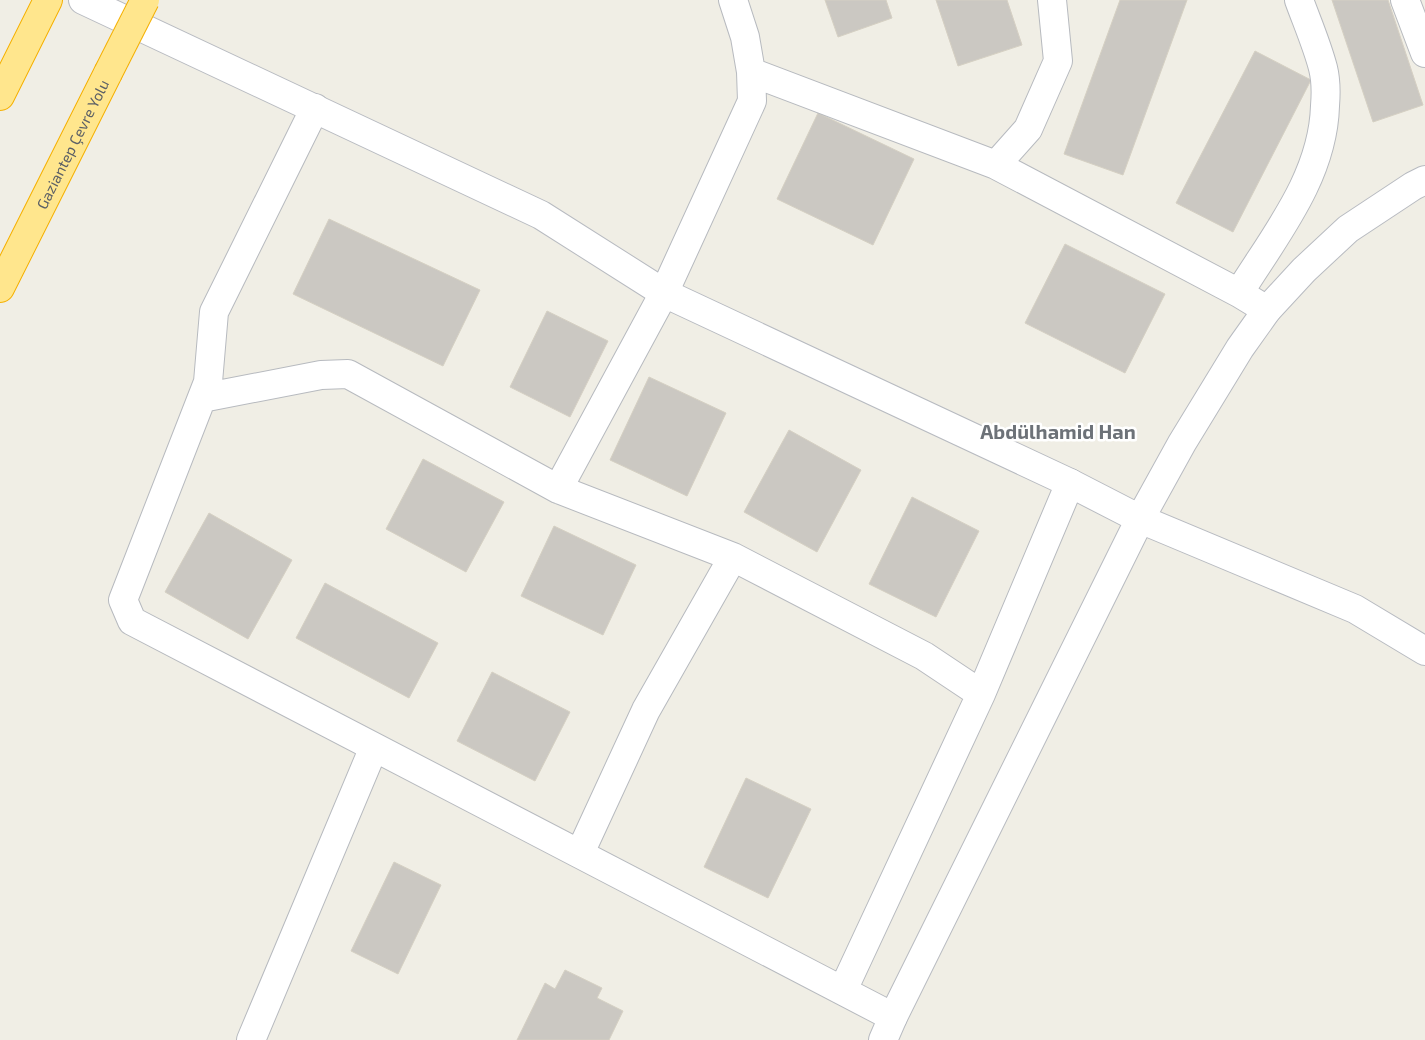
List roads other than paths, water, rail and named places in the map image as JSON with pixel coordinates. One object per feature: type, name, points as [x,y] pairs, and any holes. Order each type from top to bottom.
[{"type":"highway","points":[[0,96],[48,0]]},
{"type":"highway","name":"Gaziantep Çevre Yolu","points":[[0,288],[145,0]]},
{"type":"street","points":[[83,0],[541,215],[664,293],[1070,483],[1140,519],[1355,609],[1425,651]]},
{"type":"street","points":[[558,488],[664,293],[752,101],[751,72],[745,37],[732,0]]},
{"type":"street","points":[[996,165],[1028,129],[1058,61],[1052,0]]},
{"type":"street","points":[[1239,293],[1307,182],[1321,144],[1325,120],[1326,94],[1323,69],[1299,0]]},
{"type":"street","points":[[1404,0],[1425,53]]},
{"type":"street","points":[[751,72],[996,165],[1239,293],[1267,310]]},
{"type":"street","points":[[315,108],[214,312],[208,382],[123,600],[132,621],[843,990],[888,1028],[1140,519],[1187,435],[1240,348],[1267,310],[1304,270],[1348,229],[1425,180]]},
{"type":"street","points":[[202,398],[321,375],[348,374],[558,488],[733,557],[924,656],[980,694]]},
{"type":"street","points":[[843,990],[980,694],[1070,483]]},
{"type":"street","points":[[580,853],[646,710],[733,557]]},
{"type":"street","points":[[251,1040],[374,747]]},
{"type":"district","name":"Abdülhamid Han","points":[[1058,431]]}]
